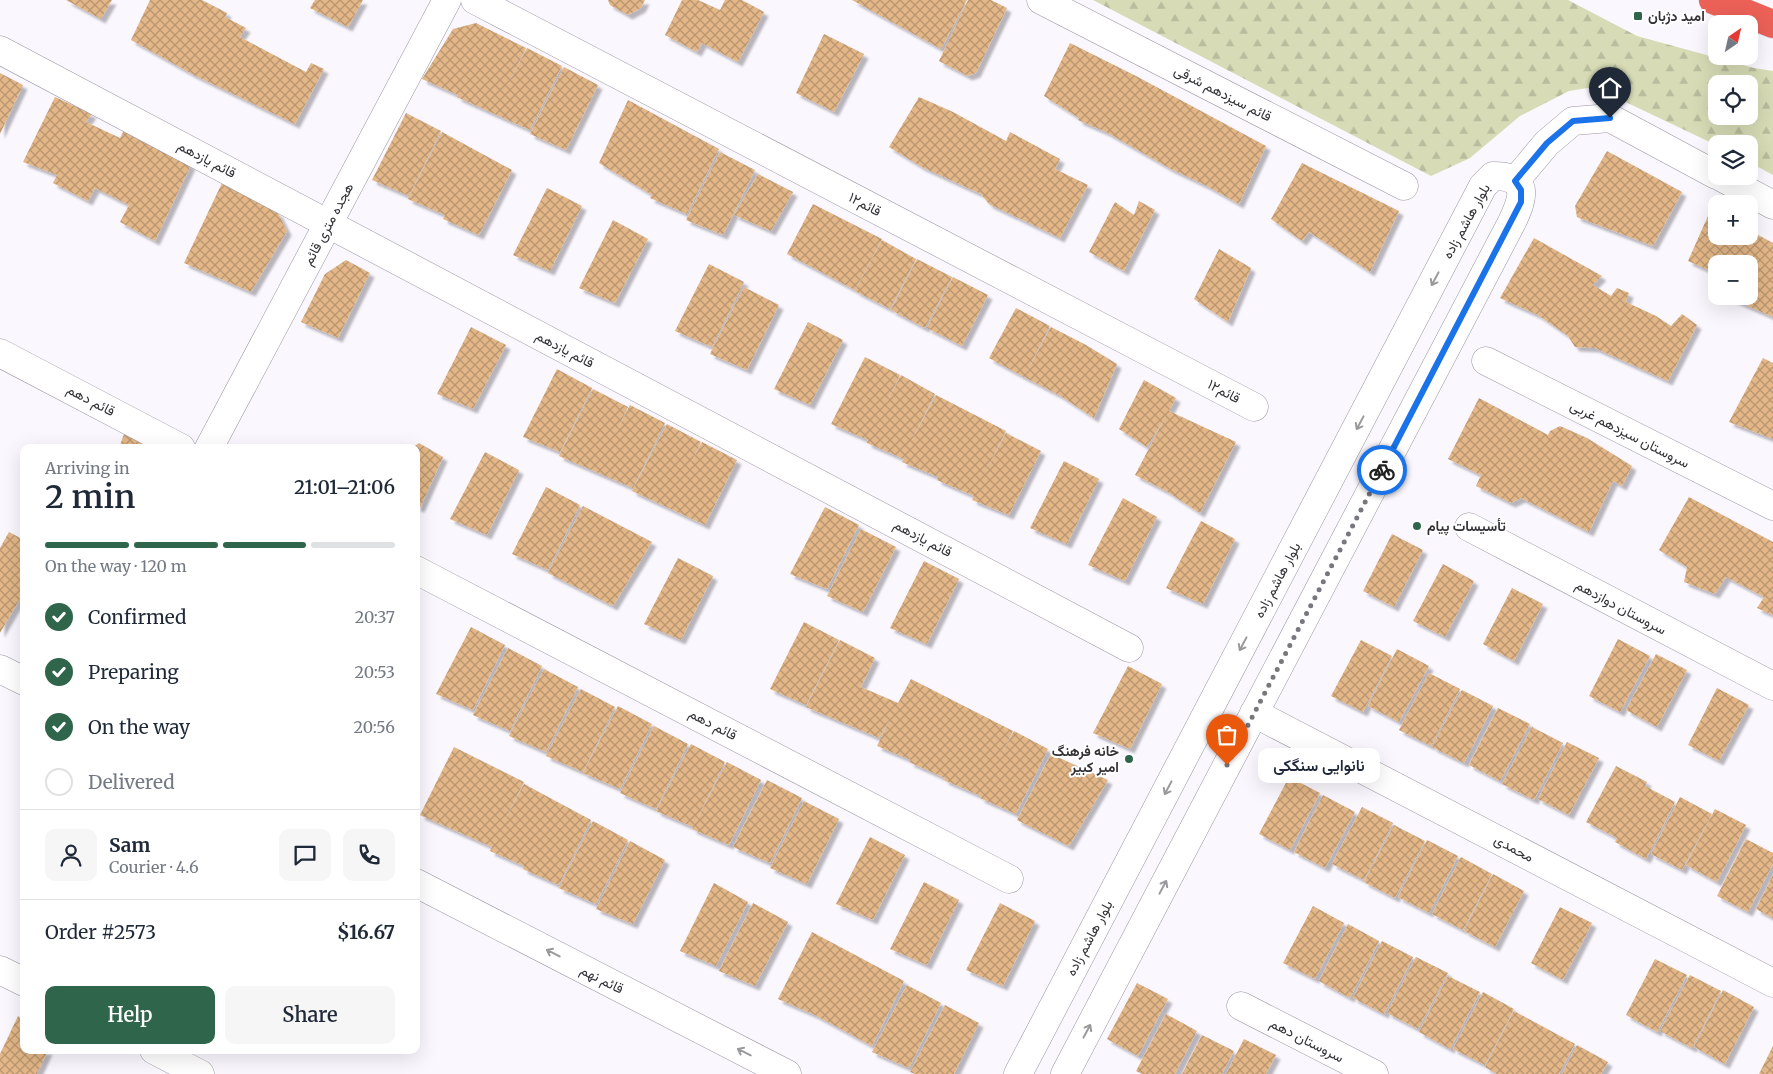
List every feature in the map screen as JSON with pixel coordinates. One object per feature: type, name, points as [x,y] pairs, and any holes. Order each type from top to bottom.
[{"type":"highway","points":[[1713,0],[1773,24]]},
{"type":"street","name":"هجده متری قائم","points":[[211,444],[447,0]]},
{"type":"street","name":"قائم۱۲","points":[[475,0],[1254,407]]},
{"type":"street","name":"قائم سیزدهم شرقی","points":[[1041,0],[1404,186]]},
{"type":"street","name":"قائم یازدهم","points":[[0,50],[1130,648]]},
{"type":"street","points":[[1065,1074],[1521,202],[1521,190],[1515,181],[1547,143],[1573,121],[1610,118],[1708,171]]},
{"type":"street","name":"بلوار هاشم زاده","points":[[1018,1074],[1346,450],[1482,186],[1492,176],[1505,176],[1515,181]]},
{"type":"street","points":[[1735,185],[1773,205]]},
{"type":"street","name":"قائم دهم","points":[[0,353],[173,444]]},
{"type":"street","name":"سروستان سیزدهم غربی","points":[[1486,361],[1773,506]]},
{"type":"street","points":[[1346,450],[1383,467]]},
{"type":"street","name":"سروستان دوازدهم","points":[[1469,527],[1773,686]]},
{"type":"street","name":"قائم دهم","points":[[420,572],[1009,878]]},
{"type":"street","points":[[0,669],[20,679]]},
{"type":"street","name":"محمدی","points":[[1254,713],[1773,983]]},
{"type":"street","name":"قائم نهم","points":[[420,885],[787,1074]]},
{"type":"street","points":[[0,970],[20,980]]},
{"type":"street","name":"سروستان دهم","points":[[1241,1006],[1374,1074]]},
{"type":"street","points":[[162,1054],[200,1074]]},
{"type":"green space","points":[[1093,0],[1568,0],[1637,36],[1708,55],[1708,65],[1743,65],[1773,71],[1773,175],[1758,167],[1758,135],[1708,135],[1708,141],[1594,87],[1569,91],[1520,116],[1470,158],[1431,176]]},
{"type":"building","points":[[66,0],[112,0],[101,19]]},
{"type":"building","points":[[150,0],[202,0],[227,13],[225,17],[246,28],[240,37],[306,72],[311,63],[324,69],[295,124],[194,75],[131,40]]},
{"type":"building","points":[[315,0],[363,0],[348,27],[310,8]]},
{"type":"building","points":[[608,0],[645,0],[641,8],[628,15],[610,5]]},
{"type":"building","points":[[682,0],[698,0],[720,10],[725,0],[742,0],[764,12],[738,62],[702,43],[697,52],[665,35]]},
{"type":"building","points":[[852,0],[967,0],[941,49]]},
{"type":"building","points":[[968,0],[991,0],[1007,8],[976,73],[968,76],[939,61]]},
{"type":"building","points":[[476,23],[526,48],[506,88],[527,48],[562,66],[530,130],[422,79],[453,29]]},
{"type":"building","points":[[824,34],[864,54],[834,112],[796,93]]},
{"type":"building","points":[[1070,43],[1266,146],[1239,204],[1171,169],[1106,132],[1078,120],[1079,118],[1044,96]]},
{"type":"building","points":[[564,67],[598,85],[566,150],[530,134]]},
{"type":"building","points":[[0,73],[23,85],[0,134]]},
{"type":"building","points":[[55,97],[92,114],[86,122],[120,138],[127,124],[191,165],[155,241],[120,222],[129,205],[95,188],[88,201],[53,183],[57,175],[23,162]]},
{"type":"building","points":[[919,97],[953,112],[1006,141],[1010,132],[1060,159],[1055,169],[1088,185],[1060,238],[989,204],[981,194],[922,167],[889,147]]},
{"type":"building","points":[[628,100],[719,149],[687,214],[650,198],[652,195],[599,163]]},
{"type":"building","points":[[406,113],[441,131],[409,196],[372,180]]},
{"type":"building","points":[[442,132],[512,170],[479,235],[443,219],[445,215],[408,199]]},
{"type":"building","points":[[1607,151],[1682,192],[1653,246],[1577,217],[1575,206]]},
{"type":"building","points":[[720,152],[755,170],[723,235],[686,220]]},
{"type":"building","points":[[1302,163],[1399,211],[1370,272],[1309,232],[1302,241],[1271,219]]},
{"type":"building","points":[[758,174],[793,192],[771,231],[734,215]]},
{"type":"building","points":[[222,183],[278,213],[287,231],[251,292],[184,263]]},
{"type":"building","points":[[547,188],[582,206],[550,271],[513,255]]},
{"type":"building","points":[[1139,201],[1155,210],[1124,271],[1089,252],[1115,202],[1134,215]]},
{"type":"building","points":[[813,204],[882,239],[855,290],[787,254]]},
{"type":"building","points":[[1708,216],[1708,245],[1758,245],[1758,235],[1773,243],[1773,317],[1746,305],[1758,305],[1758,255],[1708,255],[1708,270],[1688,261]]},
{"type":"building","points":[[613,220],[648,239],[615,303],[579,288]]},
{"type":"building","points":[[1534,238],[1602,276],[1593,285],[1611,296],[1617,288],[1629,293],[1626,302],[1656,316],[1671,326],[1682,314],[1697,325],[1668,381],[1595,348],[1575,347],[1568,336],[1538,315],[1500,298]]},
{"type":"building","points":[[882,240],[916,259],[890,309],[855,291]]},
{"type":"building","points":[[1219,249],[1251,268],[1228,322],[1194,299]]},
{"type":"building","points":[[917,259],[952,277],[925,328],[891,310]]},
{"type":"building","points":[[346,260],[370,273],[338,338],[301,322],[325,274]]},
{"type":"building","points":[[709,264],[744,282],[712,347],[675,331]]},
{"type":"building","points":[[953,277],[988,295],[962,346],[927,328]]},
{"type":"building","points":[[744,287],[779,305],[747,370],[710,354]]},
{"type":"building","points":[[1016,308],[1050,326],[1024,377],[989,358]]},
{"type":"building","points":[[808,322],[843,340],[810,405],[774,389]]},
{"type":"building","points":[[471,327],[506,345],[473,409],[437,394]]},
{"type":"building","points":[[1051,327],[1117,364],[1094,418],[1059,395],[1024,377]]},
{"type":"building","points":[[865,357],[900,375],[885,406],[901,375],[935,394],[908,448],[936,395],[1006,431],[982,479],[1006,433],[1041,451],[1009,515],[972,500],[974,496],[937,480],[938,477],[902,462],[904,459],[867,443],[868,440],[831,424]]},
{"type":"building","points":[[1763,358],[1773,363],[1773,439],[1729,422]]},
{"type":"building","points":[[557,369],[592,388],[560,452],[523,437]]},
{"type":"building","points":[[1144,380],[1176,398],[1169,411],[1236,442],[1200,513],[1166,491],[1135,475],[1166,416],[1147,447],[1119,429]]},
{"type":"building","points":[[593,389],[628,407],[615,435],[630,405],[665,423],[633,488],[559,456]]},
{"type":"building","points":[[1479,398],[1548,435],[1550,431],[1560,426],[1587,438],[1632,466],[1622,486],[1613,481],[1589,532],[1521,498],[1511,503],[1476,486],[1481,475],[1448,459]]},
{"type":"building","points":[[667,424],[701,442],[688,469],[702,442],[737,460],[705,525],[632,491]]},
{"type":"building","points":[[124,434],[145,444],[120,444]]},
{"type":"building","points":[[419,443],[443,457],[420,508],[420,444],[418,444]]},
{"type":"building","points":[[485,452],[519,470],[487,535],[450,519]]},
{"type":"building","points":[[1064,461],[1099,479],[1067,544],[1030,528]]},
{"type":"building","points":[[546,487],[580,505],[548,570],[512,554]]},
{"type":"building","points":[[1689,497],[1773,542],[1773,615],[1757,608],[1764,597],[1726,577],[1715,594],[1684,582],[1687,567],[1659,550]]},
{"type":"building","points":[[1123,498],[1157,517],[1125,581],[1088,565]]},
{"type":"building","points":[[583,506],[652,542],[613,606],[548,573]]},
{"type":"building","points":[[825,507],[859,525],[827,589],[790,574]]},
{"type":"building","points":[[1201,521],[1235,539],[1203,604],[1166,588]]},
{"type":"building","points":[[861,529],[896,547],[863,612],[827,596]]},
{"type":"building","points":[[9,532],[20,538],[20,599],[0,633],[0,548]]},
{"type":"building","points":[[1392,534],[1423,550],[1394,607],[1363,591]]},
{"type":"building","points":[[678,558],[713,576],[681,640],[644,624]]},
{"type":"building","points":[[924,561],[959,579],[927,644],[890,628]]},
{"type":"building","points":[[1443,564],[1474,581],[1445,637],[1413,621]]},
{"type":"building","points":[[1512,588],[1543,604],[1514,661],[1483,644]]},
{"type":"building","points":[[804,622],[839,640],[806,705],[770,689]]},
{"type":"building","points":[[471,627],[505,645],[473,710],[436,694]]},
{"type":"building","points":[[1618,639],[1650,656],[1620,712],[1589,696]]},
{"type":"building","points":[[840,640],[875,658],[861,687],[898,703],[911,679],[1013,731],[1001,755],[1014,731],[1048,749],[1016,814],[909,762],[911,760],[877,746],[890,719],[879,738],[806,707]]},
{"type":"building","points":[[1361,640],[1392,656],[1363,712],[1331,696]]},
{"type":"building","points":[[508,648],[542,666],[510,731],[473,715]]},
{"type":"building","points":[[1397,649],[1429,666],[1399,722],[1368,706]]},
{"type":"building","points":[[1656,654],[1687,670],[1657,727],[1626,710]]},
{"type":"building","points":[[1128,666],[1162,684],[1130,749],[1093,733]]},
{"type":"building","points":[[544,669],[578,687],[546,752],[509,736]]},
{"type":"building","points":[[1429,673],[1460,689],[1431,746],[1399,730]]},
{"type":"building","points":[[1717,688],[1749,705],[1719,761],[1688,745]]},
{"type":"building","points":[[581,689],[615,707],[583,772],[546,756]]},
{"type":"building","points":[[1462,690],[1493,706],[1464,763],[1432,747]]},
{"type":"building","points":[[618,706],[652,724],[620,789],[583,773]]},
{"type":"building","points":[[1498,708],[1530,724],[1500,781],[1469,765]]},
{"type":"building","points":[[654,726],[688,744],[656,809],[620,793]]},
{"type":"building","points":[[1532,727],[1563,743],[1534,800],[1502,784]]},
{"type":"building","points":[[1567,742],[1599,758],[1569,815],[1538,799]]},
{"type":"building","points":[[691,744],[725,762],[693,827],[656,811]]},
{"type":"building","points":[[454,747],[524,782],[502,826],[524,784],[591,820],[559,885],[523,869],[524,866],[490,851],[492,847],[420,815]]},
{"type":"building","points":[[1051,754],[1108,780],[1069,846],[1017,820]]},
{"type":"building","points":[[727,762],[761,780],[729,845],[692,829]]},
{"type":"building","points":[[1616,766],[1647,782],[1645,786],[1675,802],[1646,859],[1615,842],[1617,838],[1586,822]]},
{"type":"building","points":[[1289,777],[1320,793],[1290,850],[1259,834]]},
{"type":"building","points":[[767,780],[802,798],[770,863],[733,847]]},
{"type":"building","points":[[1323,795],[1355,812],[1325,868],[1294,852]]},
{"type":"building","points":[[1680,797],[1712,814],[1682,870],[1651,854]]},
{"type":"building","points":[[804,801],[839,819],[807,884],[770,868]]},
{"type":"building","points":[[1362,807],[1393,823],[1364,880],[1332,864]]},
{"type":"building","points":[[1715,809],[1746,825],[1717,882],[1686,865]]},
{"type":"building","points":[[593,821],[628,840],[596,904],[559,888]]},
{"type":"building","points":[[1394,825],[1425,841],[1395,898],[1364,882]]},
{"type":"building","points":[[870,837],[905,855],[873,920],[836,904]]},
{"type":"building","points":[[1746,839],[1773,853],[1773,864],[1748,912],[1717,896]]},
{"type":"building","points":[[1427,840],[1458,856],[1429,913],[1398,897]]},
{"type":"building","points":[[630,841],[665,860],[633,924],[596,909]]},
{"type":"building","points":[[1461,857],[1492,874],[1463,930],[1432,914]]},
{"type":"building","points":[[1493,874],[1524,891],[1495,947],[1464,931]]},
{"type":"building","points":[[1773,875],[1773,918],[1756,909]]},
{"type":"building","points":[[924,882],[959,900],[927,965],[890,949]]},
{"type":"building","points":[[714,883],[748,902],[716,966],[680,951]]},
{"type":"building","points":[[753,903],[788,922],[755,986],[719,971]]},
{"type":"building","points":[[1000,903],[1035,921],[1003,986],[966,970]]},
{"type":"building","points":[[1313,906],[1344,923],[1315,979],[1283,963]]},
{"type":"building","points":[[1560,907],[1592,923],[1563,980],[1531,963]]},
{"type":"building","points":[[1348,924],[1379,941],[1350,998],[1319,981]]},
{"type":"building","points":[[812,932],[904,981],[872,1046],[815,1015],[778,999]]},
{"type":"building","points":[[1382,941],[1413,957],[1384,1014],[1353,998]]},
{"type":"building","points":[[1416,957],[1448,973],[1418,1029],[1387,1013]]},
{"type":"building","points":[[1655,959],[1687,975],[1657,1032],[1626,1015]]},
{"type":"building","points":[[1690,975],[1721,991],[1692,1048],[1660,1031]]},
{"type":"building","points":[[1448,976],[1480,992],[1450,1049],[1419,1032]]},
{"type":"building","points":[[1137,983],[1168,999],[1138,1056],[1107,1039]]},
{"type":"building","points":[[907,985],[941,1003],[909,1068],[872,1052]]},
{"type":"building","points":[[1723,990],[1754,1007],[1725,1064],[1694,1047]]},
{"type":"building","points":[[1483,992],[1514,1009],[1485,1065],[1453,1049]]},
{"type":"building","points":[[945,1005],[979,1023],[954,1074],[915,1074],[910,1072]]},
{"type":"building","points":[[1514,1011],[1575,1044],[1559,1074],[1497,1074],[1485,1067]]},
{"type":"building","points":[[1166,1014],[1197,1031],[1175,1074],[1142,1074],[1136,1071]]},
{"type":"building","points":[[18,1016],[20,1017],[20,1054],[46,1054],[37,1074],[0,1074],[0,1054]]},
{"type":"building","points":[[1202,1035],[1234,1051],[1222,1074],[1182,1074]]},
{"type":"building","points":[[1244,1039],[1276,1055],[1266,1074],[1226,1074]]},
{"type":"building","points":[[1577,1045],[1608,1062],[1601,1074],[1562,1074]]},
{"type":"building","points":[[1773,1046],[1773,1074],[1759,1074]]},
{"type":"way so far","points":[[1227,765],[1382,470]]},
{"type":"place","name":"امید دژبان","points":[[1638,16]]},
{"type":"place","name":"تأسیسات پیام","points":[[1417,526]]},
{"type":"place","name":"خانه فرهنگ امیر کبیر","points":[[1129,759]]},
{"type":"place","name":"نانوایی سنگکی","points":[[1227,765]]},
{"type":"route","points":[[1382,470],[1512,222],[1521,202],[1521,190],[1515,181],[1547,143],[1573,121],[1610,118]]}]
